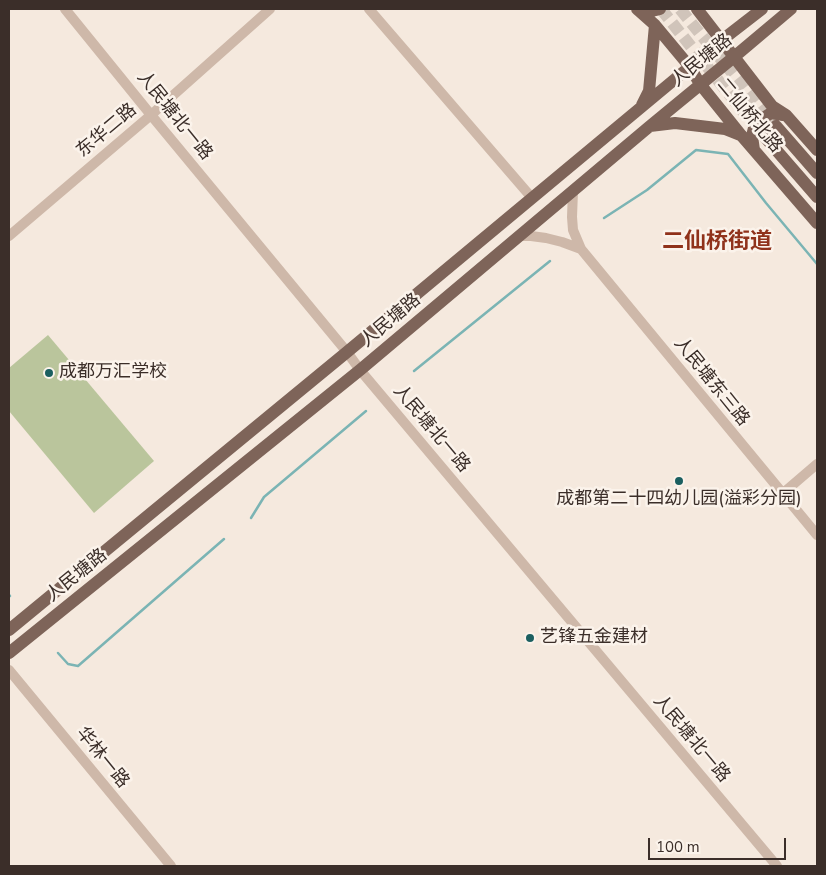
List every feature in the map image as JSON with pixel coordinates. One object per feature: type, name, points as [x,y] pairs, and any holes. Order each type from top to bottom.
[{"type":"main road","points":[[638,9],[652,12],[660,9]]},
{"type":"main road","name":"二仙桥北路","points":[[638,9],[655,25],[690,67],[700,84],[741,135],[817,223]]},
{"type":"main road","points":[[697,9],[772,106],[786,115],[817,150]]},
{"type":"main road","name":"人民塘路","points":[[9,630],[722,40],[762,9]]},
{"type":"main road","name":"人民塘路","points":[[9,653],[360,370],[791,9]]},
{"type":"main road","points":[[640,109],[649,91],[655,25]]},
{"type":"main road","points":[[754,150],[752,136],[754,128],[758,123],[771,113],[786,115]]},
{"type":"main road","points":[[650,126],[674,123],[725,128],[741,135]]},
{"type":"main road","points":[[776,126],[817,173]]},
{"type":"main road","points":[[764,136],[817,197]]},
{"type":"street","name":"人民塘北一路","points":[[65,9],[360,370],[777,866]]},
{"type":"street","name":"东华二路","points":[[9,236],[151,115],[270,9]]},
{"type":"street","points":[[369,9],[532,198]]},
{"type":"street","name":"人民塘东三路","points":[[573,191],[573,230],[581,249],[817,535]]},
{"type":"street","points":[[520,236],[546,238],[581,249]]},
{"type":"street","points":[[782,494],[817,464]]},
{"type":"street","name":"华林一路","points":[[9,670],[171,866]]},
{"type":"green space","points":[[48,335],[154,461],[94,513],[9,411],[9,368]]},
{"type":"waterway","points":[[604,218],[647,190],[696,150],[728,154],[817,264]]},
{"type":"waterway","points":[[414,371],[550,261]]},
{"type":"waterway","points":[[251,518],[264,497],[366,411]]},
{"type":"waterway","points":[[58,653],[68,664],[78,666],[224,539]]},
{"type":"tunnel","points":[[661,9],[761,134]]},
{"type":"tunnel","points":[[680,9],[774,124]]},
{"type":"place","name":"成都万汇学校","points":[[49,373]]},
{"type":"place","name":"成都第二十四幼儿园(溢彩分园)","points":[[679,481]]},
{"type":"place","name":"艺锋五金建材","points":[[530,638]]},
{"type":"district","name":"二仙桥街道","points":[[717,243]]}]
